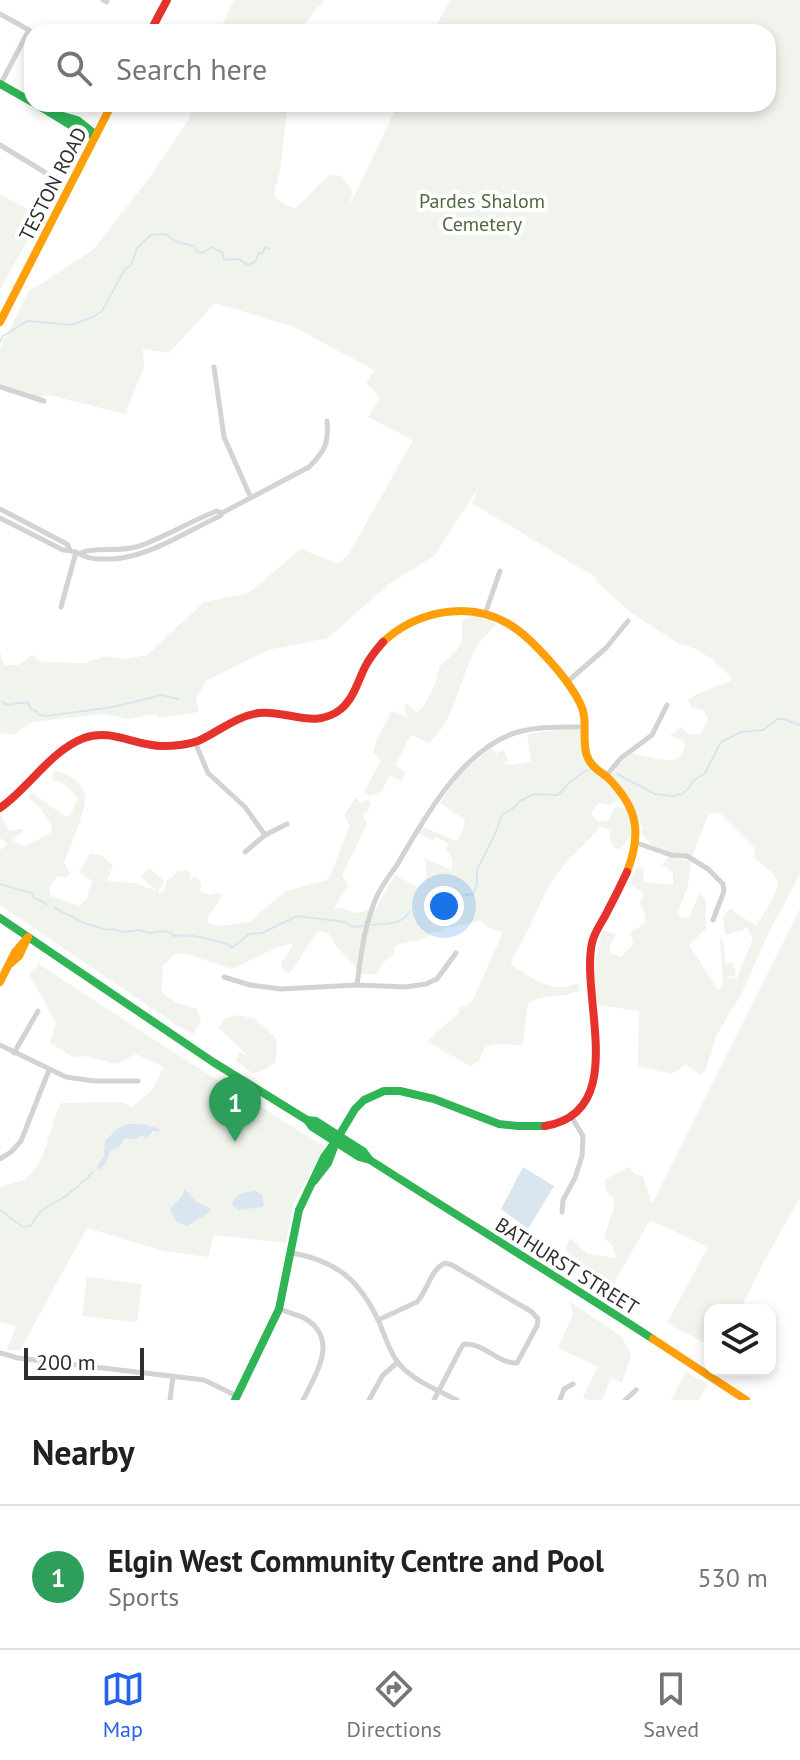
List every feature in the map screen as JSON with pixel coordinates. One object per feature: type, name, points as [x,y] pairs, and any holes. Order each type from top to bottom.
[{"type":"street","points":[[154,24],[167,0]]},
{"type":"street","points":[[0,14],[24,27]]},
{"type":"street","points":[[24,39],[0,84],[24,97]]},
{"type":"street","points":[[53,112],[58,119],[85,134],[96,135]]},
{"type":"street","name":"TESTON ROAD","points":[[0,322],[108,112]]},
{"type":"street","points":[[0,145],[51,176],[44,196],[34,206]]},
{"type":"street","points":[[214,367],[224,437],[251,498]]},
{"type":"street","points":[[0,387],[44,401]]},
{"type":"street","points":[[0,518],[67,544],[86,557],[127,558],[148,551],[217,511],[222,513],[309,467],[320,456],[329,439],[327,421]]},
{"type":"street","points":[[0,509],[27,528]]},
{"type":"street","points":[[76,552],[117,551],[145,544],[198,522]]},
{"type":"street","points":[[145,544],[148,551]]},
{"type":"street","points":[[61,607],[76,552]]},
{"type":"street","points":[[485,614],[500,571]]},
{"type":"street","points":[[0,808],[14,800],[69,746],[101,733],[159,746],[195,742],[221,727],[257,713],[313,721],[328,717],[343,709],[353,696],[369,661],[384,641],[402,625],[429,615],[459,611],[485,614],[510,624],[526,636],[567,682],[586,717],[586,752],[591,765],[623,794],[635,820],[637,843],[592,941],[589,980],[596,1053],[588,1099],[564,1122],[545,1126],[502,1125],[445,1102],[404,1091],[386,1090],[360,1104],[352,1113],[299,1210],[279,1309],[236,1398],[204,1380],[18,1358],[0,1353]]},
{"type":"street","points":[[567,682],[606,648],[628,621]]},
{"type":"street","points":[[606,776],[621,758],[652,735],[667,705]]},
{"type":"street","points":[[357,985],[364,934],[378,895],[454,776],[494,743],[517,732],[556,726],[585,727]]},
{"type":"street","points":[[195,742],[208,773],[245,807],[265,835]]},
{"type":"street","points":[[245,852],[265,835],[287,824]]},
{"type":"street","points":[[637,843],[671,855],[687,856],[708,869],[723,884],[724,891],[713,920]]},
{"type":"street","name":"BATHURST STREET","points":[[0,918],[213,1062],[307,1120],[312,1127],[338,1139],[359,1157],[370,1160],[574,1287],[746,1400]]},
{"type":"street","points":[[0,982],[11,963],[11,957],[28,937]]},
{"type":"street","points":[[224,977],[250,985],[281,989],[357,985],[406,987],[437,979],[456,953]]},
{"type":"street","points":[[14,1053],[38,1011]]},
{"type":"street","points":[[0,1045],[74,1079],[138,1081]]},
{"type":"street","points":[[0,1159],[21,1141],[49,1070]]},
{"type":"street","points":[[562,1212],[563,1200],[582,1156],[583,1136],[571,1116]]},
{"type":"street","points":[[292,1253],[323,1261],[344,1273],[361,1289],[398,1362],[414,1378],[457,1400]]},
{"type":"street","points":[[378,1320],[422,1298],[438,1267],[445,1263],[532,1312],[538,1319],[517,1363],[508,1363],[467,1343],[461,1348],[434,1400]]},
{"type":"street","points":[[279,1309],[309,1321],[323,1344],[322,1361],[303,1400]]},
{"type":"street","points":[[369,1400],[383,1375],[398,1362]]},
{"type":"street","points":[[170,1400],[173,1376]]},
{"type":"street","points":[[560,1400],[564,1389],[573,1384]]},
{"type":"street","points":[[625,1400],[636,1390]]},
{"type":"green space","points":[[234,0],[324,0],[304,24],[223,24]]},
{"type":"green space","name":"Pardes Shalom Cemetery","points":[[450,0],[800,0],[800,874],[766,938],[742,993],[716,1036],[701,1075],[685,1064],[671,1074],[638,1066],[639,1011],[598,1005],[594,977],[602,931],[616,934],[610,953],[621,957],[634,943],[630,932],[645,922],[640,902],[644,894],[632,886],[631,877],[638,867],[644,870],[643,882],[673,885],[673,873],[662,865],[669,856],[691,861],[688,886],[678,912],[681,918],[689,917],[700,892],[706,901],[706,929],[689,945],[719,991],[723,982],[720,940],[723,941],[726,963],[733,962],[736,975],[727,978],[737,978],[753,938],[746,927],[725,935],[723,916],[730,909],[756,926],[776,890],[776,877],[754,857],[755,848],[720,813],[709,813],[692,856],[657,848],[641,833],[643,829],[633,808],[611,777],[618,765],[632,753],[663,760],[679,757],[685,747],[684,742],[670,735],[681,727],[688,734],[701,734],[708,718],[703,710],[691,707],[688,700],[730,681],[730,676],[713,660],[694,648],[679,644],[631,613],[595,580],[597,578],[472,503],[479,487],[434,556],[389,584],[328,638],[268,650],[206,681],[196,698],[199,712],[128,719],[104,714],[32,722],[13,735],[0,733],[0,652],[4,665],[18,665],[33,655],[42,662],[85,663],[106,656],[126,659],[147,655],[204,602],[249,593],[301,549],[339,564],[350,552],[413,440],[368,417],[380,398],[366,382],[374,370],[294,327],[215,303],[169,353],[143,349],[144,367],[125,414],[49,395],[39,397],[0,385],[0,348],[30,289],[94,249],[150,177],[191,112],[287,112],[275,196],[295,208],[331,174],[341,176],[353,192],[348,209],[394,112],[776,112],[776,24],[437,24]]},
{"type":"green space","points":[[0,194],[41,217],[0,289]]},
{"type":"green space","points":[[478,614],[496,624],[476,648],[445,722],[429,743],[411,735],[395,765],[406,773],[400,781],[390,775],[381,792],[369,796],[364,792],[381,760],[373,753],[392,711],[408,718],[403,705],[407,704],[417,712],[422,708],[434,687],[440,666],[462,641],[462,621]]},
{"type":"green space","points":[[581,730],[587,765],[621,797],[610,805],[598,803],[591,813],[598,822],[609,820],[617,807],[628,809],[633,815],[634,832],[621,849],[617,849],[611,842],[609,829],[600,827],[573,855],[548,889],[512,960],[511,964],[543,983],[560,987],[578,983],[580,990],[528,1003],[523,1045],[494,1044],[485,1047],[479,1061],[470,1066],[427,1041],[459,1013],[458,1008],[473,1000],[503,932],[491,929],[481,921],[445,928],[423,939],[396,946],[394,954],[376,974],[362,974],[328,933],[318,931],[290,973],[285,973],[281,963],[294,943],[278,947],[232,969],[187,954],[174,954],[162,967],[161,992],[177,1003],[197,1009],[201,1022],[193,1034],[0,905],[0,850],[8,844],[0,838],[0,815],[9,831],[24,830],[12,840],[24,847],[51,833],[52,825],[27,796],[34,794],[66,817],[71,814],[78,798],[63,783],[51,780],[55,771],[77,782],[84,790],[85,800],[64,863],[70,873],[66,878],[57,876],[49,888],[51,896],[79,906],[87,899],[92,881],[79,872],[90,854],[101,855],[113,865],[107,881],[135,883],[157,891],[141,877],[149,868],[165,882],[159,893],[164,892],[167,880],[177,871],[188,870],[190,880],[198,877],[202,885],[199,891],[209,895],[223,894],[208,917],[208,923],[221,926],[249,922],[286,891],[329,879],[350,825],[344,816],[356,797],[361,803],[366,800],[371,802],[363,815],[367,824],[342,875],[348,885],[333,909],[357,913],[376,908],[395,875],[418,888],[424,882],[424,858],[452,870],[452,859],[446,850],[448,844],[436,837],[432,840],[418,833],[421,826],[456,841],[462,833],[465,820],[440,803],[456,777],[492,747],[500,762],[497,753],[504,750],[508,760],[502,764],[531,761],[527,734]]},
{"type":"green space","points":[[800,909],[800,1198],[743,1304],[704,1304],[704,1343],[667,1323],[708,1247],[650,1220],[609,1291],[565,1249],[570,1238],[588,1254],[616,1258],[612,1245],[604,1238],[614,1199],[606,1190],[605,1180],[629,1167],[635,1174],[643,1176],[652,1204]]},
{"type":"green space","points":[[39,964],[325,1147],[293,1205],[286,1243],[214,1235],[208,1257],[164,1251],[87,1228],[20,1350],[7,1350],[16,1326],[0,1322],[0,1187],[26,1179],[41,1161],[60,1103],[122,1102],[132,1107],[153,1089],[164,1067],[135,1054],[118,1064],[83,1056],[73,1057],[50,1043],[56,1023],[29,974]]},
{"type":"green space","points":[[237,1015],[255,1019],[276,1038],[275,1063],[262,1071],[252,1073],[236,1061],[239,1052],[247,1055],[219,1028],[225,1018]]},
{"type":"green space","points":[[87,1277],[142,1284],[137,1322],[82,1316]]},
{"type":"green space","points":[[569,1301],[621,1336],[631,1355],[622,1383],[611,1378],[602,1400],[583,1397],[598,1367],[558,1348],[573,1314]]},
{"type":"green space","points":[[686,1372],[707,1384],[699,1400],[671,1400]]},
{"type":"shaded area","points":[[129,1124],[160,1129],[147,1138],[141,1135],[136,1139],[125,1138],[119,1147],[110,1151],[107,1162],[99,1170],[97,1166],[104,1156],[105,1141],[118,1128]]},
{"type":"shaded area","points":[[523,1167],[554,1186],[528,1229],[501,1209]]},
{"type":"shaded area","points":[[185,1189],[196,1202],[211,1211],[187,1226],[177,1222],[170,1209]]},
{"type":"shaded area","points":[[256,1191],[262,1195],[263,1207],[239,1210],[232,1205],[238,1196]]},
{"type":"waterway","points":[[0,342],[3,336],[27,321],[72,325],[102,311],[125,269],[131,265],[137,248],[151,235],[165,234],[203,253],[211,247],[222,252],[224,260],[238,259],[249,265],[255,262],[265,247],[269,249]]},
{"type":"waterway","points":[[2,702],[9,705],[27,702],[39,715],[47,716],[113,707],[162,695],[178,699]]},
{"type":"waterway","points":[[617,774],[655,794],[682,794],[705,773],[721,742],[741,732],[763,730],[778,719],[800,725]]},
{"type":"waterway","points":[[434,904],[473,894],[477,885],[477,870],[502,815],[534,794],[558,795],[587,770]]},
{"type":"waterway","points":[[0,884],[32,893],[34,898],[47,904]]},
{"type":"waterway","points":[[55,908],[84,923],[107,930],[164,931],[174,936],[217,941],[231,948],[249,934],[262,933],[297,916],[345,922],[353,927],[363,926]]},
{"type":"waterway","points":[[370,925],[398,921],[410,911]]},
{"type":"waterway","points":[[0,1210],[23,1227],[31,1226],[43,1210],[71,1192],[93,1172]]},
{"type":"traffic: fast","points":[[0,84],[24,98]]},
{"type":"traffic: fast","points":[[49,112],[85,134],[96,135]]},
{"type":"traffic: fast","points":[[53,113],[77,120],[96,135]]},
{"type":"traffic: fast","points":[[0,918],[213,1062],[307,1120],[312,1127],[359,1157],[370,1160],[653,1339]]},
{"type":"traffic: fast","points":[[235,1400],[279,1309],[299,1210],[324,1157],[364,1100],[384,1091],[400,1091],[434,1099],[499,1124],[545,1126]]},
{"type":"traffic: fast","points":[[307,1120],[316,1121],[363,1151],[369,1159]]},
{"type":"traffic: fast","points":[[314,1181],[328,1163],[336,1142]]},
{"type":"traffic: slow","points":[[0,322],[108,112]]},
{"type":"traffic: slow","points":[[383,642],[410,623],[459,611],[492,616],[529,640],[570,685],[583,709],[585,750],[589,760],[618,789],[631,811],[635,845],[627,872]]},
{"type":"traffic: slow","points":[[0,982],[15,952],[28,937]]},
{"type":"traffic: slow","points":[[11,963],[19,956],[27,939]]},
{"type":"traffic: slow","points":[[653,1339],[746,1400]]},
{"type":"traffic: jam","points":[[154,24],[167,0]]},
{"type":"traffic: jam","points":[[0,808],[61,752],[94,735],[152,745],[176,745],[198,741],[235,721],[259,713],[311,719],[331,715],[349,700],[367,663],[383,642]]},
{"type":"traffic: jam","points":[[545,1126],[571,1116],[587,1099],[594,1076],[596,1050],[590,966],[592,943],[627,872]]},
{"type":"place","name":"Elgin West Community Centre and Pool","points":[[235,1142]]}]
